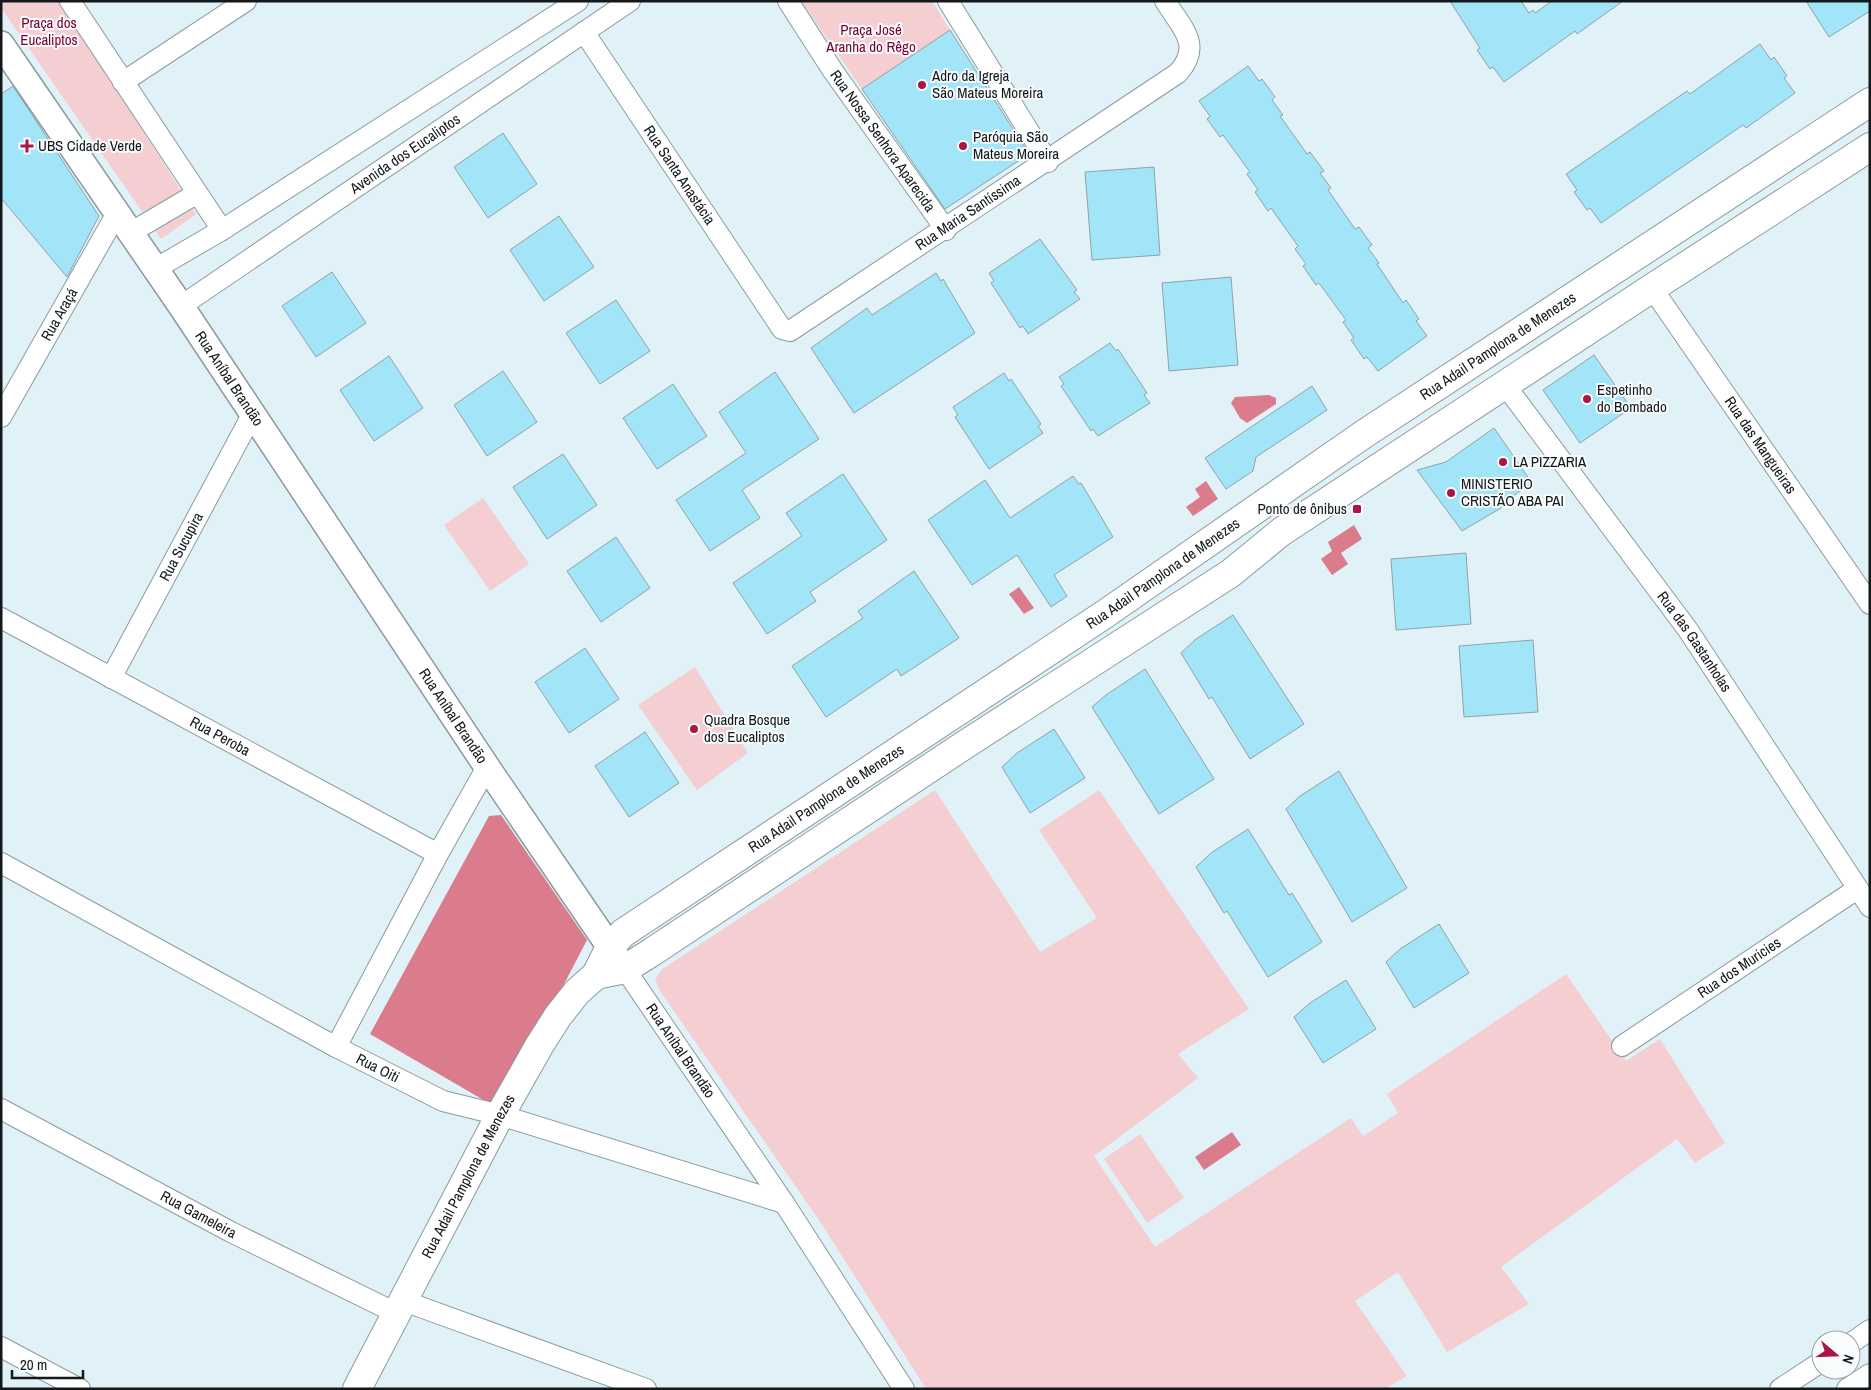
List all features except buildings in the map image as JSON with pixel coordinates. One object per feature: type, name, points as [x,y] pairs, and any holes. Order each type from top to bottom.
[{"type":"main road","name":"Rua Adail Pamplona de Menezes","points":[[617,958],[623,933],[1105,614],[1364,434],[1870,102]]},
{"type":"main road","name":"Rua Adail Pamplona de Menezes","points":[[357,1389],[500,1115],[558,1016],[577,992],[596,975],[617,958],[836,831],[1231,573],[1281,532],[1870,147]]},
{"type":"main road","points":[[1511,381],[1508,354],[1510,350],[1533,334],[1535,323]]},
{"type":"main road","points":[[1444,426],[1448,412],[1473,391],[1473,382],[1464,368]]},
{"type":"main road","points":[[1105,614],[1125,641]]},
{"type":"main road","points":[[908,783],[900,766],[902,758],[923,744],[928,731]]},
{"type":"main road","points":[[836,831],[840,820],[864,799],[865,791],[857,778]]},
{"type":"street","points":[[70,1],[196,194],[222,230]]},
{"type":"street","points":[[122,82],[246,1]]},
{"type":"street","points":[[155,269],[222,230],[578,1]]},
{"type":"street","name":"Avenida dos Eucaliptos","points":[[181,306],[630,1]]},
{"type":"street","name":"Rua Nossa Senhora Aparecida","points":[[788,1],[833,71],[946,230]]},
{"type":"street","points":[[948,1],[1048,162]]},
{"type":"street","name":"Rua Maria Santíssima","points":[[776,320],[782,329],[794,330],[1048,162],[1178,73],[1186,65],[1191,54],[1191,43],[1165,1]]},
{"type":"street","points":[[550,20],[565,45]]},
{"type":"street","name":"Rua Santa Anastácia","points":[[584,32],[776,320]]},
{"type":"street","name":"Rua Aníbal Brandão","points":[[1,44],[181,306],[487,767],[784,1203],[904,1389]]},
{"type":"street","points":[[124,223],[196,194]]},
{"type":"street","name":"Rua Araçá","points":[[1,417],[124,223]]},
{"type":"street","name":"Rua das Mangueiras","points":[[1652,288],[1870,604]]},
{"type":"street","name":"Rua das Gastanholas","points":[[1511,381],[1688,630],[1870,907]]},
{"type":"street","name":"Rua Sucupira","points":[[111,678],[252,414]]},
{"type":"street","name":"Rua Peroba","points":[[1,618],[438,854]]},
{"type":"street","points":[[336,1047],[438,854],[487,767]]},
{"type":"street","name":"Rua Oiti","points":[[1,863],[336,1047],[443,1101],[500,1115],[784,1203]]},
{"type":"street","name":"Rua dos Muricies","points":[[1622,1046],[1857,888]]},
{"type":"street","name":"Rua Gameleira","points":[[1,1109],[231,1232],[401,1307],[646,1389]]},
{"type":"street","points":[[1,1347],[80,1389]]},
{"type":"street","points":[[1780,1389],[1811,1369]]},
{"type":"street","points":[[1847,1389],[1870,1374]]},
{"type":"green space","name":"Praça dos Eucaliptos","points":[[1,1],[60,1],[196,214],[161,239],[1,8]]},
{"type":"green space","name":"Praça José Aranha do Rêgo","points":[[801,1],[932,1],[950,30],[862,89]]},
{"type":"green space","points":[[483,498],[529,564],[490,591],[444,525]]},
{"type":"green space","name":"Quadra Bosque dos Eucaliptos","points":[[695,667],[748,753],[697,790],[638,705]]},
{"type":"green space","points":[[935,790],[1040,952],[1097,918],[1039,830],[1099,790],[1249,1009],[1178,1054],[1198,1078],[1094,1156],[1155,1247],[1351,1118],[1363,1136],[1398,1113],[1387,1094],[1566,974],[1626,1061],[1660,1039],[1725,1143],[1695,1163],[1677,1139],[1501,1267],[1529,1304],[1447,1352],[1398,1272],[1355,1301],[1407,1376],[1388,1387],[1389,1389],[926,1389],[823,1226],[660,991],[655,980],[661,970]]},
{"type":"green space","points":[[1140,1134],[1184,1198],[1147,1223],[1104,1159]]},
{"type":"shaded area","points":[[1269,395],[1276,398],[1276,404],[1247,423],[1240,418],[1231,403],[1235,397]]},
{"type":"shaded area","points":[[1206,481],[1218,499],[1193,516],[1186,507],[1200,497],[1195,489]]},
{"type":"shaded area","points":[[1354,525],[1362,539],[1341,553],[1348,564],[1332,575],[1321,559],[1332,551],[1328,542]]},
{"type":"shaded area","points":[[1019,587],[1034,608],[1024,614],[1009,594]]},
{"type":"shaded area","points":[[501,815],[587,940],[499,1109],[370,1034],[489,816]]},
{"type":"shaded area","points":[[1232,1132],[1241,1145],[1204,1170],[1195,1157]]},
{"type":"place","name":"Adro da Igreja São Mateus Moreira","points":[[922,85]]},
{"type":"place","name":"UBS Cidade Verde","points":[[27,146]]},
{"type":"place","name":"Paróquia São Mateus Moreira","points":[[963,146]]},
{"type":"place","name":"Espetinho do Bombado","points":[[1587,399]]},
{"type":"place","name":"LA PIZZARIA","points":[[1503,462]]},
{"type":"place","name":"MINISTERIO CRISTÃO ABA PAI","points":[[1451,493]]},
{"type":"place","name":"Ponto de ônibus","points":[[1357,509]]},
{"type":"place","name":"Quadra Bosque dos Eucaliptos","points":[[694,729]]}]
